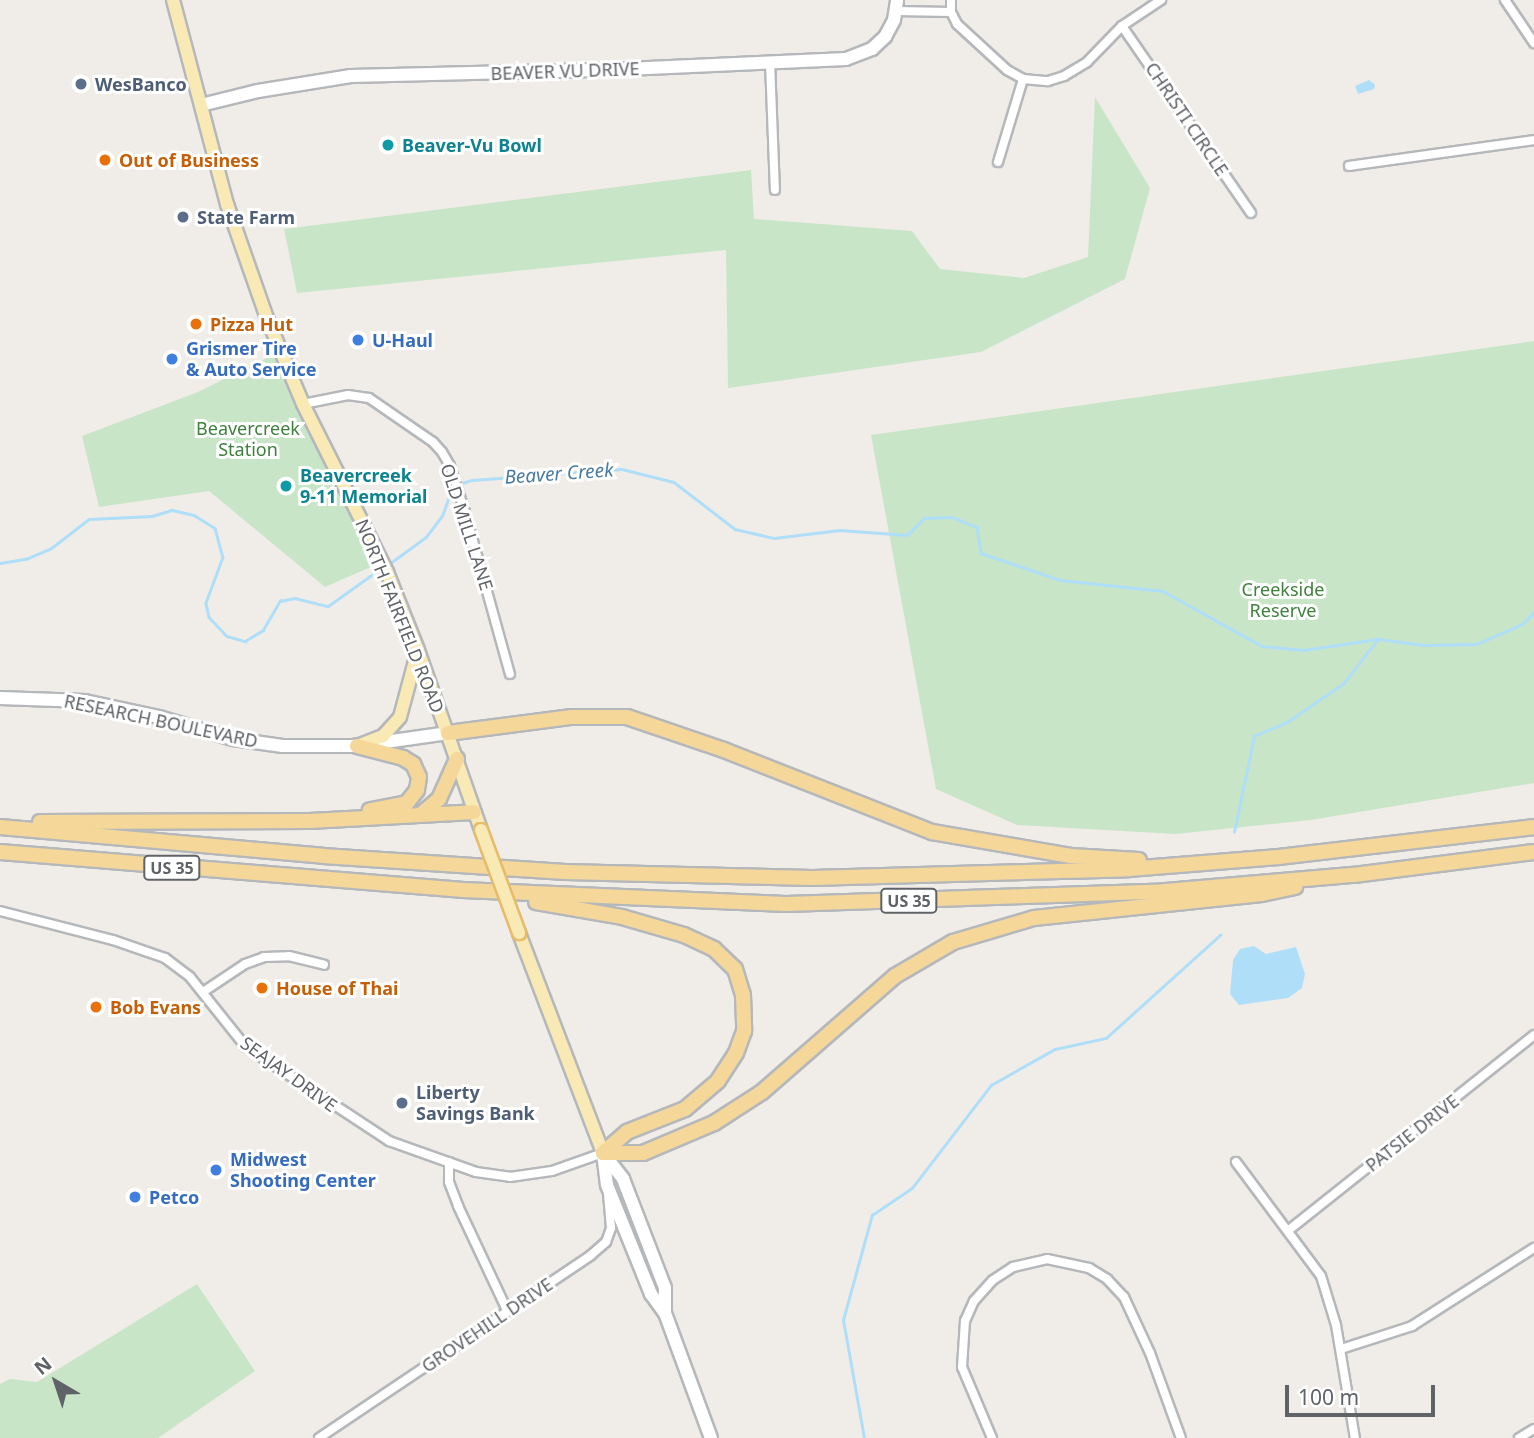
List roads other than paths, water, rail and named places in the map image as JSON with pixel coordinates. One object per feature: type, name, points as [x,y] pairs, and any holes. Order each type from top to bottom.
[{"type":"highway","points":[[448,733],[572,717],[627,717],[724,750],[932,832],[1071,856],[1214,862]]},
{"type":"highway","points":[[310,821],[407,803],[417,790],[419,777],[413,764],[403,758],[356,746]]},
{"type":"highway","points":[[421,815],[439,799],[457,759]]},
{"type":"highway","points":[[0,825],[310,821],[474,812]]},
{"type":"highway","name":"US 35","points":[[0,825],[323,856],[650,876],[812,878],[947,875],[1214,862],[1447,839],[1534,827]]},
{"type":"highway","name":"US 35","points":[[0,852],[463,890],[786,904],[1154,892],[1354,875],[1534,852]]},
{"type":"highway","points":[[603,1153],[643,1153],[714,1123],[762,1092],[895,976],[927,955],[971,936],[1034,918],[1262,894],[1354,875]]},
{"type":"highway","points":[[463,890],[622,917],[684,935],[714,948],[735,970],[743,995],[744,1031],[736,1053],[718,1081],[685,1109],[627,1132],[603,1153]]},
{"type":"main road","name":"NORTH FAIRFIELD ROAD","points":[[173,0],[228,204],[267,318],[303,404],[355,507],[407,622],[474,812],[603,1153],[607,1185],[651,1294],[665,1312]]},
{"type":"main road","name":"BEAVER VU DRIVE","points":[[201,105],[257,91],[351,76],[846,59],[863,54],[885,37],[896,6]]},
{"type":"main road","points":[[356,746],[383,736],[400,717],[418,650]]},
{"type":"main road","name":"RESEARCH BOULEVARD","points":[[0,698],[85,701],[159,717],[233,739],[283,746],[356,746],[448,733]]},
{"type":"main road","name":"NORTH FAIRFIELD ROAD","points":[[603,1153],[623,1179],[664,1288],[665,1312],[711,1438]]},
{"type":"street","points":[[951,0],[951,12],[957,24],[1007,70],[1023,79],[1048,81],[1064,76],[1094,57],[1122,26],[1161,0]]},
{"type":"street","points":[[1505,0],[1534,43]]},
{"type":"street","points":[[896,6],[951,12]]},
{"type":"street","name":"CHRISTI CIRCLE","points":[[1122,26],[1251,213]]},
{"type":"street","points":[[769,62],[775,190]]},
{"type":"street","points":[[998,162],[1023,79]]},
{"type":"street","points":[[1349,166],[1534,140]]},
{"type":"street","name":"OLD MILL LANE","points":[[303,404],[348,395],[369,398],[433,442],[450,466],[510,674]]},
{"type":"street","name":"SEAJAY DRIVE","points":[[0,911],[151,951],[178,967],[203,992],[232,1033],[258,1057],[389,1141],[491,1175],[527,1177],[603,1153]]},
{"type":"street","points":[[203,992],[245,964],[264,957],[289,956],[324,965]]},
{"type":"street","name":"PATSIE DRIVE","points":[[1289,1230],[1534,1035]]},
{"type":"street","points":[[449,1162],[449,1182],[458,1206],[507,1310]]},
{"type":"street","points":[[1236,1162],[1321,1276],[1341,1349],[1355,1438]]},
{"type":"street","name":"GROVEHILL DRIVE","points":[[319,1438],[591,1255],[606,1242],[611,1228],[607,1185]]},
{"type":"street","points":[[1341,1349],[1412,1326],[1534,1248]]},
{"type":"street","points":[[992,1438],[962,1367],[965,1321],[974,1301],[993,1280],[1013,1267],[1047,1259],[1089,1268],[1108,1279],[1124,1297],[1146,1343],[1181,1438]]},
{"type":"street","points":[[1519,1438],[1534,1429]]},
{"type":"water","points":[[1369,80],[1375,85],[1374,89],[1358,94],[1355,86]]},
{"type":"water","points":[[1254,946],[1266,954],[1296,947],[1305,974],[1302,988],[1288,998],[1239,1005],[1230,994],[1233,960],[1240,949]]},
{"type":"waterway","name":"Beaver Creek","points":[[389,564],[426,537],[442,516],[453,486],[472,480],[622,469],[674,482],[735,529],[774,538],[840,530],[907,535],[924,518],[952,517],[977,527],[981,553],[1060,580],[1163,591],[1262,646],[1304,650],[1378,639],[1424,645],[1477,644],[1522,624],[1534,612]]},
{"type":"waterway","name":"Beaver Creek","points":[[0,563],[26,559],[50,549],[89,519],[152,516],[172,510],[194,515],[215,528],[223,557],[206,603],[209,617],[227,636],[245,641],[263,630],[280,601],[295,598],[328,606],[380,569]]},
{"type":"waterway","points":[[1234,832],[1254,736],[1287,722],[1344,683],[1378,639]]},
{"type":"waterway","points":[[864,1438],[843,1320],[872,1215],[912,1188],[991,1085],[1055,1049],[1106,1038],[1220,935]]},
{"type":"place","name":"WesBanco","points":[[81,84]]},
{"type":"place","name":"Beaver-Vu Bowl","points":[[388,145]]},
{"type":"place","name":"Out of Business","points":[[105,160]]},
{"type":"place","name":"State Farm","points":[[183,217]]},
{"type":"place","name":"Pizza Hut","points":[[196,324]]},
{"type":"place","name":"U-Haul","points":[[358,340]]},
{"type":"place","name":"Grismer Tire & Auto Service","points":[[172,359]]},
{"type":"place","name":"Beavercreek 9-11 Memorial","points":[[286,486]]},
{"type":"place","name":"House of Thai","points":[[262,988]]},
{"type":"place","name":"Bob Evans","points":[[96,1007]]},
{"type":"place","name":"Liberty Savings Bank","points":[[402,1103]]},
{"type":"place","name":"Midwest Shooting Center","points":[[216,1170]]},
{"type":"place","name":"Petco","points":[[135,1197]]},
{"type":"park label","name":"Beavercreek Station","points":[[248,439]]},
{"type":"park label","name":"Creekside Reserve","points":[[1283,600]]}]
